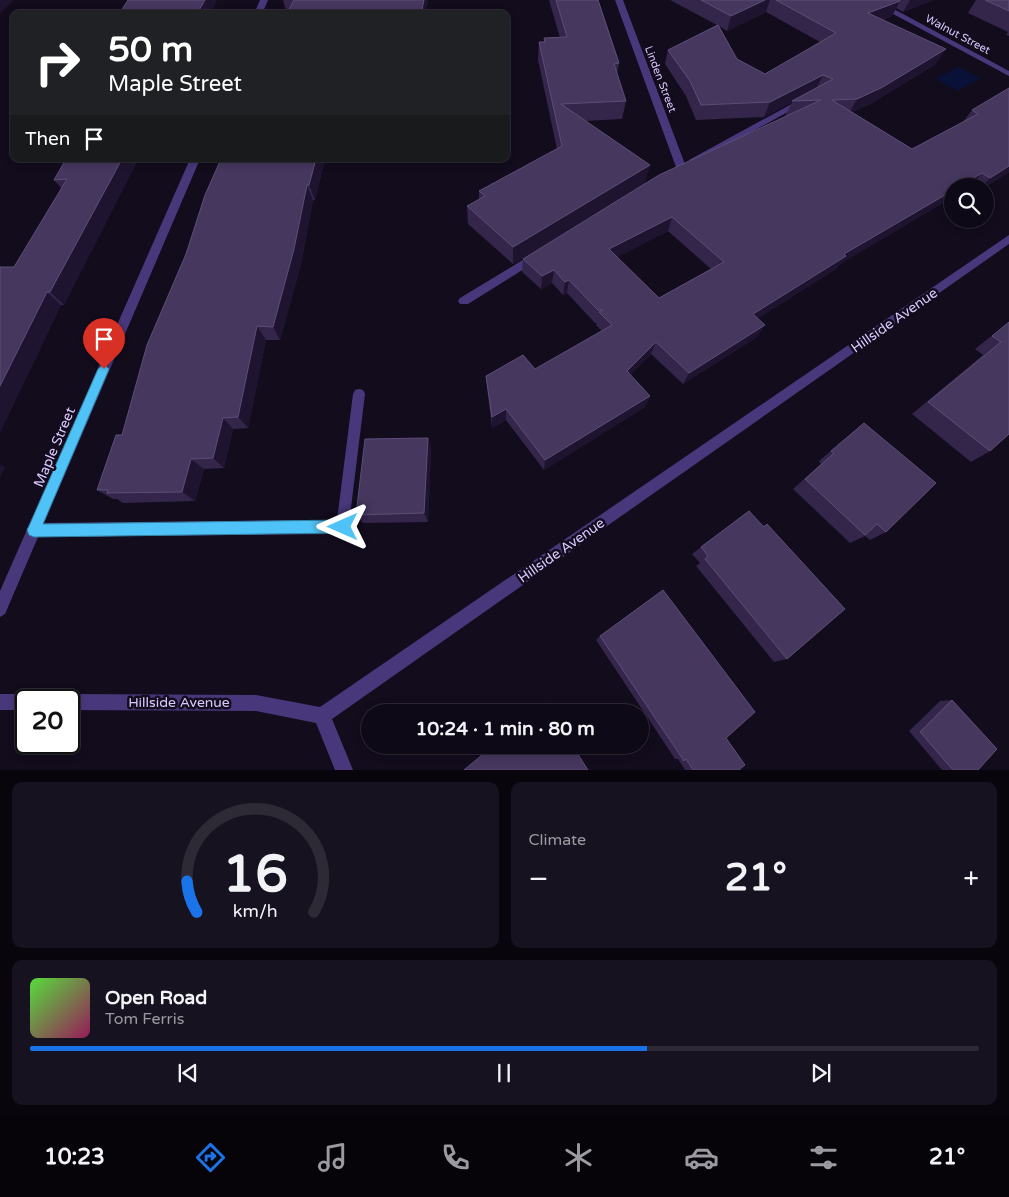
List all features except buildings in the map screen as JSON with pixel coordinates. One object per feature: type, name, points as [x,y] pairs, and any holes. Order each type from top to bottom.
[{"type":"street","name":"Linden Street","points":[[619,0],[677,169],[811,98]]},
{"type":"street","name":"Walnut Street","points":[[871,0],[1009,74]]},
{"type":"street","name":"Maple Street","points":[[0,609],[194,162]]},
{"type":"street","name":"Hillside Avenue","points":[[80,702],[256,702],[322,716],[1009,240]]},
{"type":"street","points":[[464,301],[548,249]]},
{"type":"street","points":[[34,530],[343,527],[359,394]]},
{"type":"street","points":[[0,702],[15,702]]},
{"type":"street","points":[[322,716],[344,770]]},
{"type":"shaded area","points":[[958,67],[980,78],[958,91],[936,79]]},
{"type":"route","points":[[104,369],[34,530],[343,527]]}]
